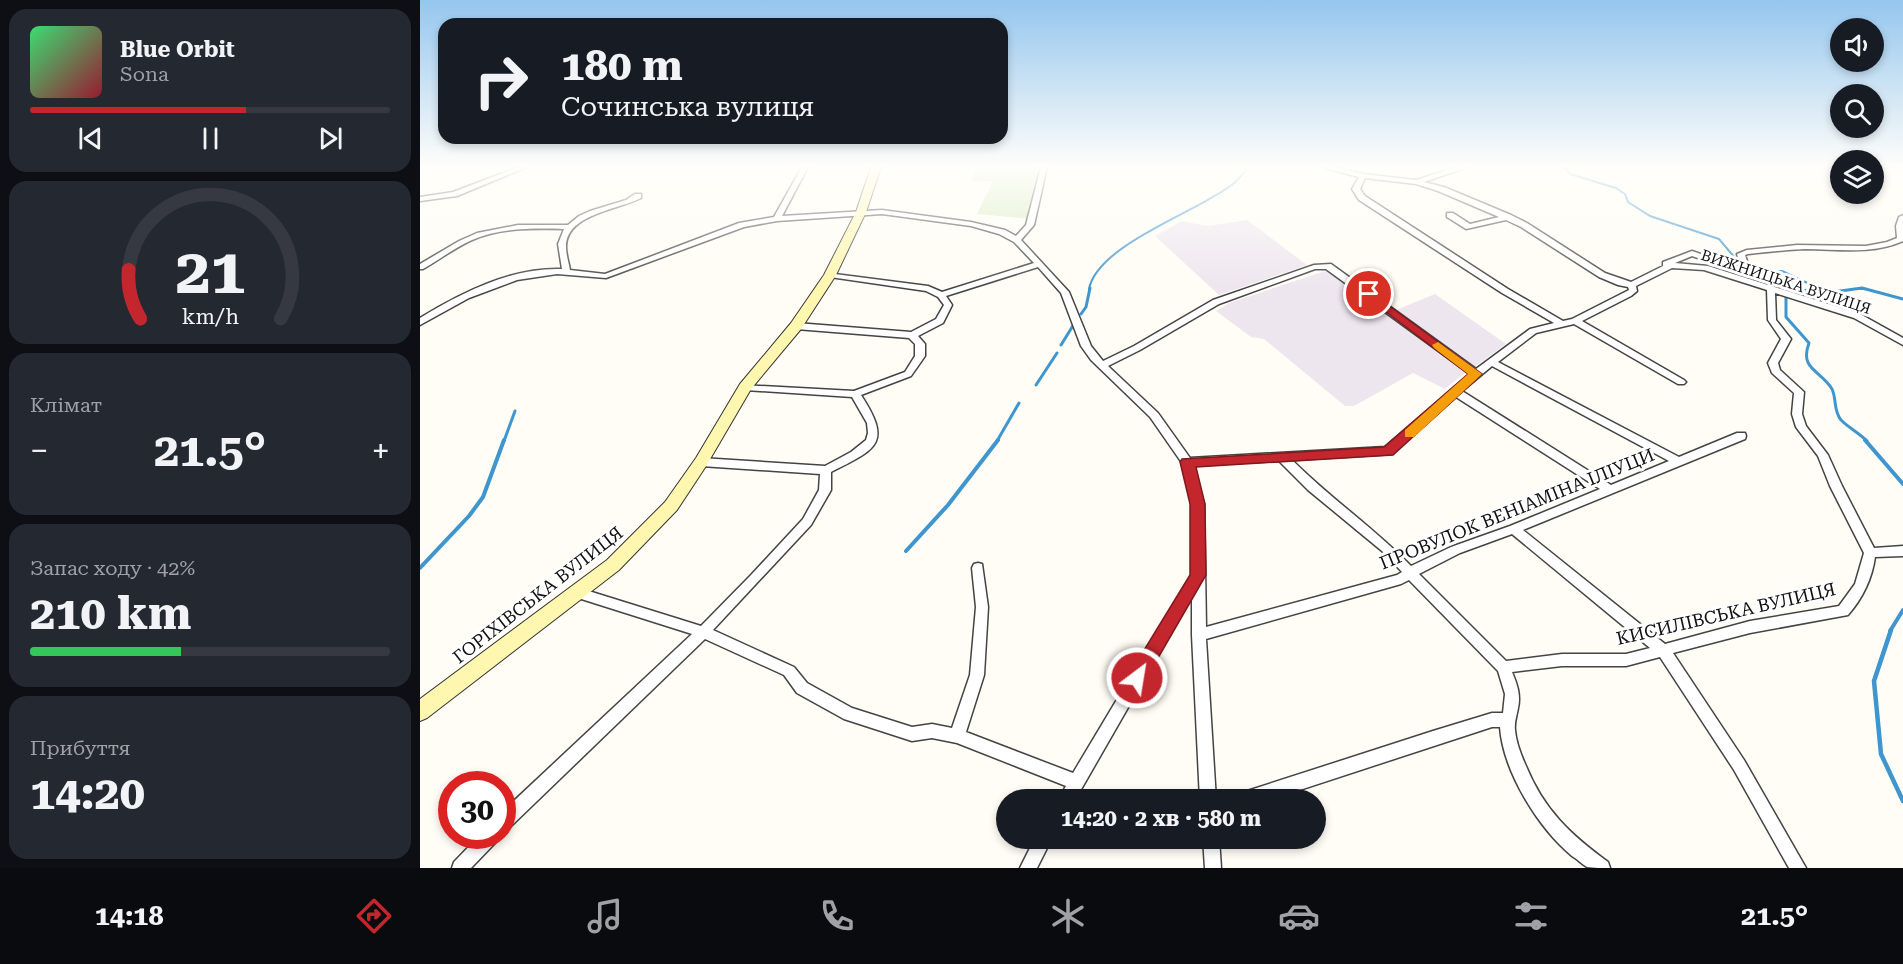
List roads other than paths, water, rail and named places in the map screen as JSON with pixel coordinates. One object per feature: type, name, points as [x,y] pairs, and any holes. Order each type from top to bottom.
[{"type":"street","points":[[566,272],[562,242],[570,227],[591,213],[612,208]]},
{"type":"street","points":[[777,219],[783,208]]},
{"type":"street","name":"ГОРІХІВСЬКА ВУЛИЦЯ","points":[[420,711],[579,593],[639,541],[671,506],[701,462],[745,387],[796,326],[830,275],[862,208]]},
{"type":"street","points":[[1017,240],[1030,225],[1034,208]]},
{"type":"street","points":[[1377,208],[1505,291],[1562,324]]},
{"type":"street","points":[[1485,208],[1508,217],[1602,274],[1632,285]]},
{"type":"street","points":[[420,322],[454,301],[484,288],[519,277],[566,272],[594,277],[606,276],[639,262],[721,235],[742,225],[777,219],[861,212],[971,224],[1002,232],[1017,240],[1065,292],[1086,345],[1101,366],[1154,415],[1187,462],[1198,504],[1199,635],[1207,789]]},
{"type":"street","points":[[1450,215],[1469,227],[1508,217]]},
{"type":"street","points":[[1662,267],[1672,260],[1692,253],[1735,270],[1747,268],[1741,254],[1802,247],[1849,247],[1867,250],[1886,248],[1901,239],[1900,226],[1903,217]]},
{"type":"street","points":[[420,267],[477,236],[525,228],[570,227]]},
{"type":"street","points":[[830,275],[910,285],[941,295],[1039,264]]},
{"type":"street","name":"ВИЖНИЦЬКА ВУЛИЦЯ","points":[[1575,321],[1634,291],[1632,285],[1662,267],[1683,265],[1705,268],[1857,316],[1903,342]]},
{"type":"street","points":[[1101,366],[1216,302],[1314,267],[1328,266],[1476,374]]},
{"type":"street","points":[[1774,291],[1772,320],[1786,339],[1773,363],[1775,371],[1800,392],[1797,414],[1801,427],[1823,455],[1870,553],[1903,551]]},
{"type":"street","points":[[796,326],[912,336],[940,321],[948,305],[941,295]]},
{"type":"street","points":[[1187,462],[1388,452],[1476,374],[1533,331],[1575,321],[1681,382]]},
{"type":"street","points":[[745,387],[855,394],[908,374],[920,356],[920,344],[912,336]]},
{"type":"street","points":[[1491,362],[1680,462]]},
{"type":"street","points":[[1456,392],[1610,490]]},
{"type":"street","points":[[701,462],[826,470],[867,447],[874,436],[874,423],[855,394]]},
{"type":"street","name":"ПРОВУЛОК ВЕНІАМІНА ІЛІУЦИ","points":[[1199,635],[1401,579],[1410,572],[1476,542],[1514,529],[1741,436]]},
{"type":"street","points":[[1282,457],[1312,487],[1386,548],[1503,667],[1511,687],[1512,704],[1506,720],[1517,760],[1545,817],[1562,836],[1602,868]]},
{"type":"street","points":[[516,810],[704,632],[807,522],[825,490],[826,470]]},
{"type":"street","points":[[1514,529],[1664,651],[1738,765],[1798,868]]},
{"type":"street","name":"КИСИЛІВСЬКА ВУЛИЦЯ","points":[[1503,667],[1562,660],[1626,660],[1750,627],[1843,611],[1850,604],[1862,582],[1869,566],[1870,553]]},
{"type":"street","points":[[957,736],[977,675],[982,607],[978,568]]},
{"type":"street","points":[[1072,789],[1198,575]]},
{"type":"street","points":[[579,593],[704,632],[789,671],[802,688],[849,714],[912,734],[932,731],[957,736],[1076,782]]},
{"type":"street","points":[[1277,789],[1432,738],[1492,720],[1506,720]]},
{"type":"street","points":[[460,868],[478,849]]},
{"type":"street","points":[[1028,868],[1038,849]]},
{"type":"street","points":[[1212,849],[1213,868]]},
{"type":"waterway","points":[[1089,289],[1096,273],[1129,243],[1193,208]]},
{"type":"waterway","points":[[1637,208],[1650,216],[1719,239],[1741,265]]},
{"type":"waterway","points":[[1747,268],[1763,272],[1782,271],[1819,288]]},
{"type":"waterway","points":[[1081,314],[1086,307],[1090,288]]},
{"type":"waterway","points":[[1819,288],[1833,292],[1855,289]]},
{"type":"waterway","points":[[1855,289],[1866,289]]},
{"type":"waterway","points":[[1855,289],[1866,289]]},
{"type":"waterway","points":[[1866,289],[1903,299]]},
{"type":"waterway","points":[[1821,290],[1786,291],[1786,317],[1809,343],[1807,352],[1809,364],[1832,389],[1841,420],[1867,441]]},
{"type":"waterway","points":[[1061,345],[1074,324]]},
{"type":"waterway","points":[[1036,385],[1057,353]]},
{"type":"waterway","points":[[997,441],[1019,403]]},
{"type":"waterway","points":[[504,441],[515,411]]},
{"type":"waterway","points":[[420,568],[469,516],[483,497],[504,440]]},
{"type":"waterway","points":[[906,551],[948,505],[998,440]]},
{"type":"waterway","points":[[1865,440],[1903,484]]},
{"type":"waterway","points":[[1890,631],[1903,610]]},
{"type":"waterway","points":[[1891,630],[1874,681],[1881,754],[1903,801]]}]
